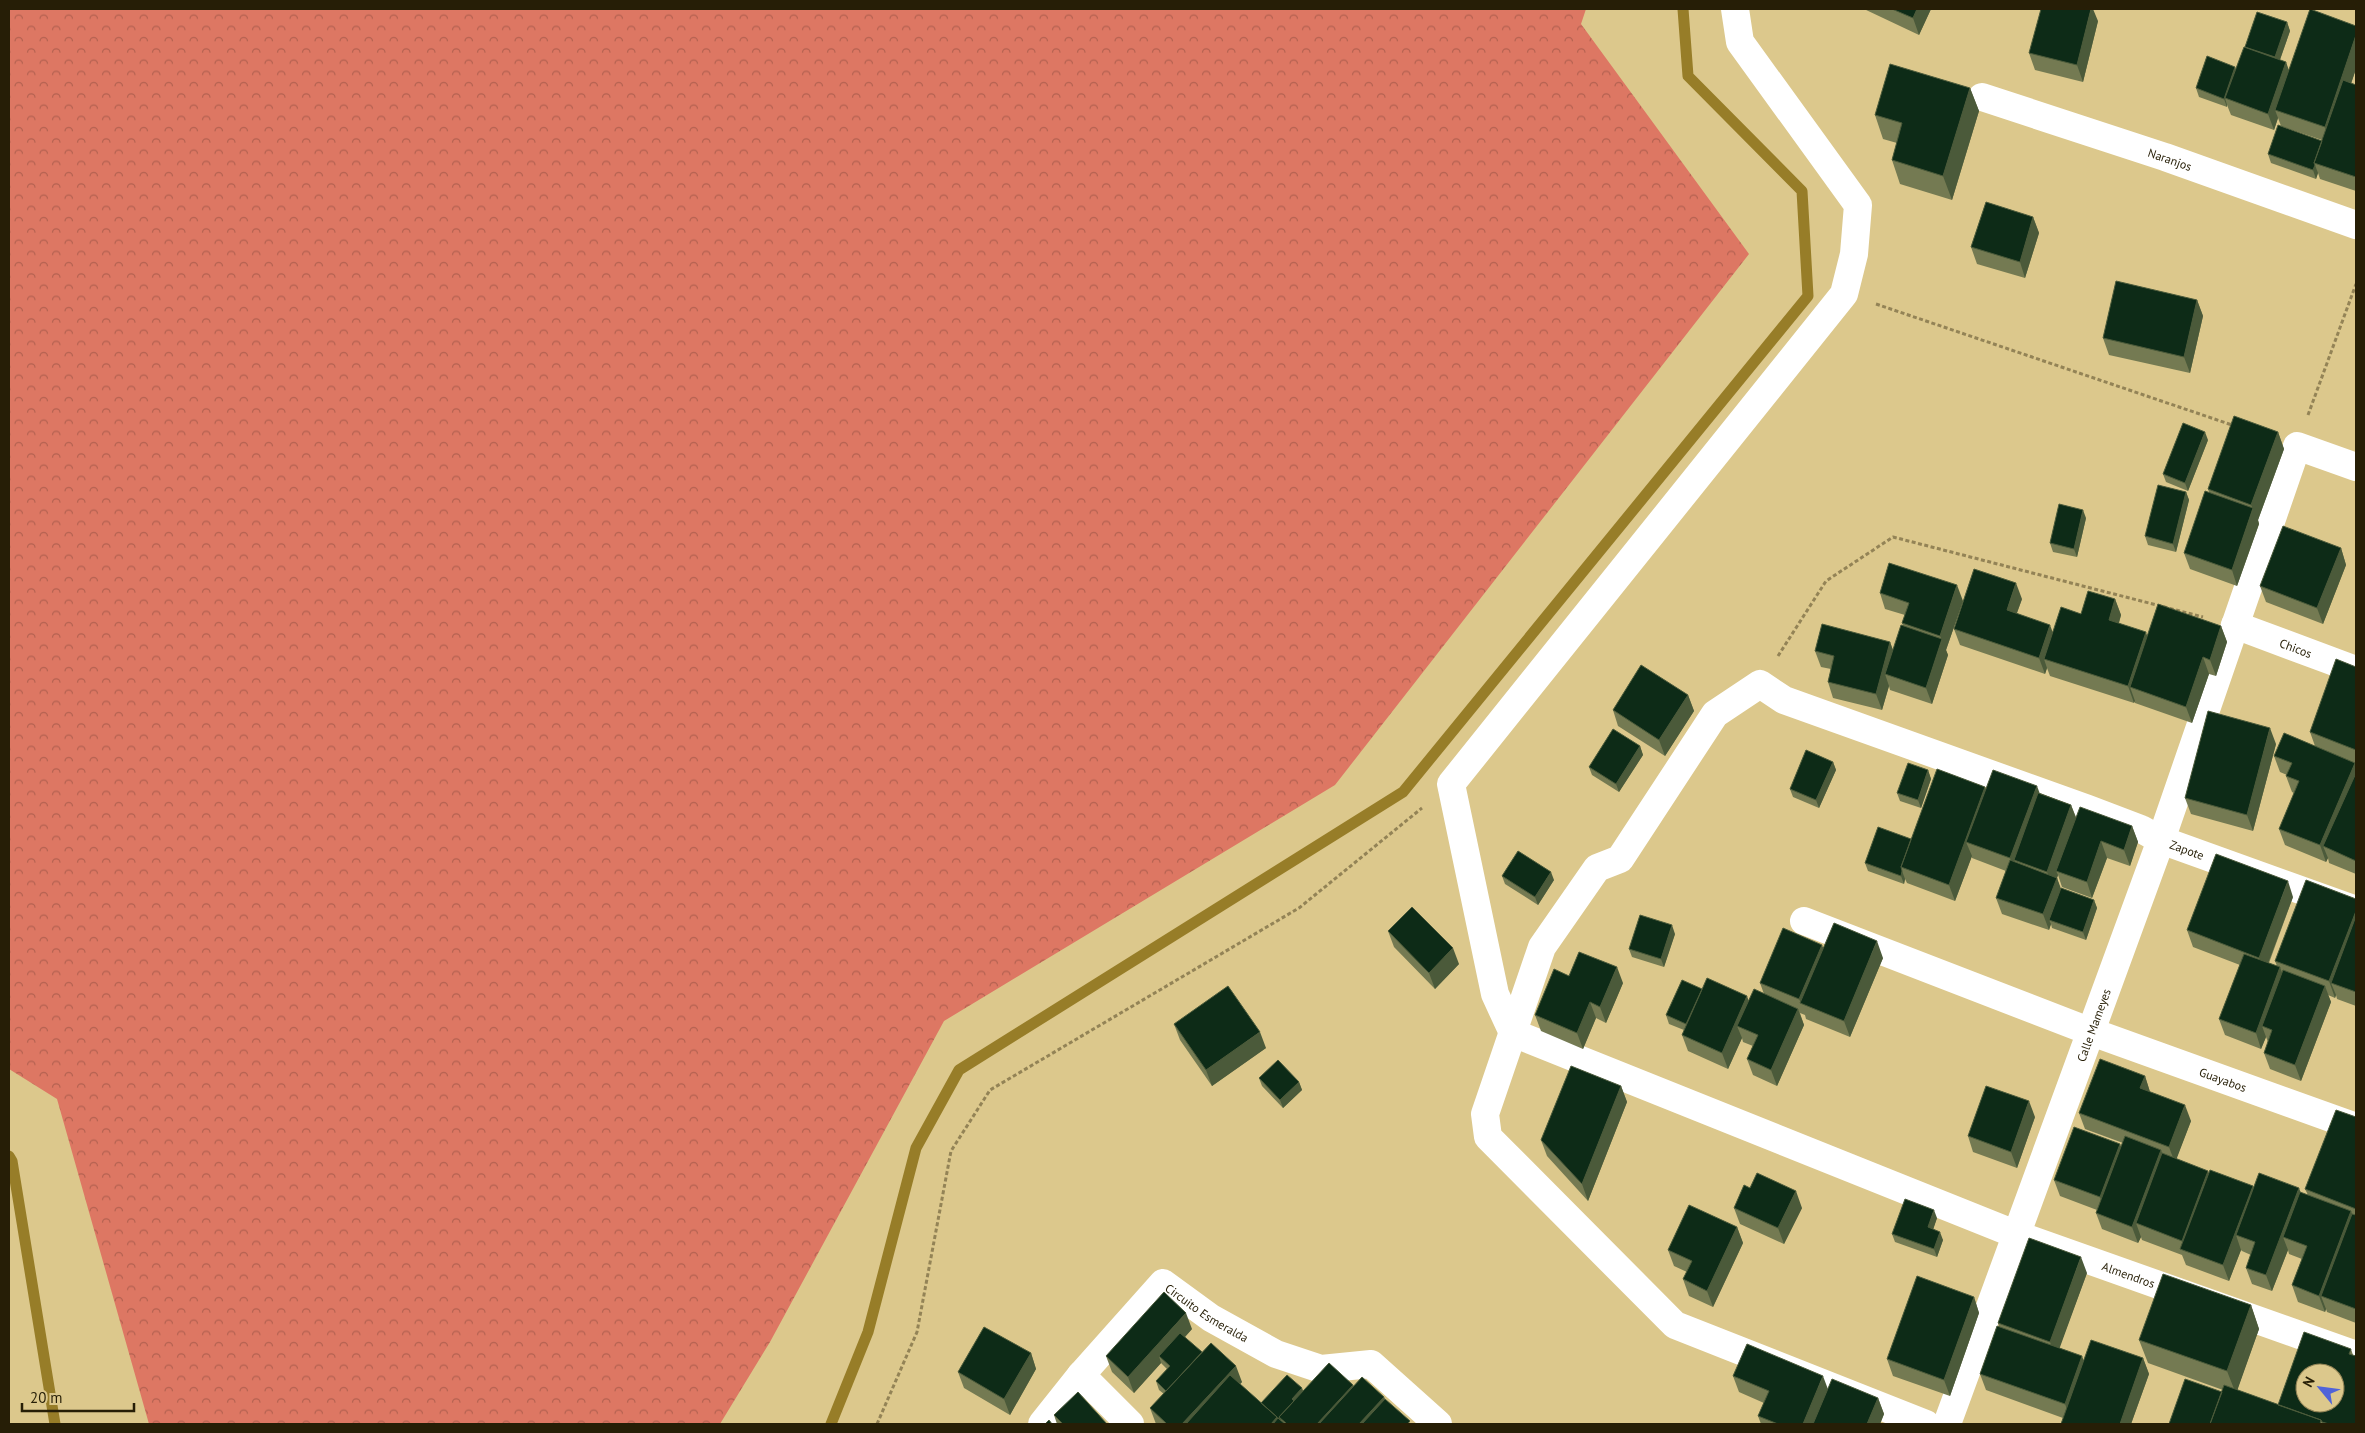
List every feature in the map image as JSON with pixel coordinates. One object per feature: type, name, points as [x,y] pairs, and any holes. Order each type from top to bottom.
[{"type":"street","points":[[1514,1033],[1495,994],[1451,784],[1844,294],[1854,254],[1858,205],[1740,42],[1735,9]]},
{"type":"street","name":"Naranjos","points":[[1982,97],[2165,157],[2356,225]]},
{"type":"street","points":[[2297,446],[2356,468]]},
{"type":"street","name":"Calle Mameyes","points":[[1946,1424],[2089,1031],[2161,840],[2297,446]]},
{"type":"street","name":"Chicos","points":[[2234,625],[2356,670]]},
{"type":"street","points":[[1760,684],[1715,714],[1620,859],[1597,868],[1542,947],[1486,1114],[1488,1137],[1675,1325],[1926,1424]]},
{"type":"street","name":"Zapote","points":[[1760,684],[1784,700],[2088,809],[2141,829],[2161,840],[2356,910]]},
{"type":"street","name":"Guayabos","points":[[1804,921],[2089,1031],[2356,1127]]},
{"type":"street","name":"Almendros","points":[[1514,1033],[2015,1234],[2356,1354]]},
{"type":"street","name":"Circuito Esmeralda","points":[[1042,1424],[1081,1376],[1163,1283],[1211,1318],[1276,1354],[1320,1369],[1371,1364],[1438,1424]]},
{"type":"street","points":[[1081,1376],[1130,1424]]},
{"type":"path","points":[[2297,446],[2356,284]]},
{"type":"path","points":[[1844,294],[2236,426]]},
{"type":"path","points":[[1760,684],[1826,581],[1893,537],[2234,625]]},
{"type":"path","points":[[877,1424],[917,1332],[951,1151],[990,1090],[1299,908],[1451,784]]},
{"type":"green space","points":[[9,9],[1586,9],[1581,24],[1749,254],[1335,785],[944,1021],[770,1342],[720,1424],[149,1424],[57,1099],[9,1069]]},
{"type":"building","points":[[1892,9],[1917,9],[1913,18]]},
{"type":"building","points":[[2041,9],[2091,9],[2077,65],[2029,53]]},
{"type":"building","points":[[2310,9],[2356,26],[2356,35],[2325,127],[2275,110]]},
{"type":"building","points":[[2257,12],[2287,22],[2275,57],[2245,47]]},
{"type":"building","points":[[2244,47],[2286,62],[2268,114],[2225,98]]},
{"type":"building","points":[[2207,56],[2235,67],[2224,99],[2196,88]]},
{"type":"building","points":[[1890,64],[1970,88],[1943,176],[1892,160],[1902,123],[1875,115]]},
{"type":"building","points":[[2343,80],[2356,85],[2356,177],[2314,163]]},
{"type":"building","points":[[2278,125],[2322,141],[2313,170],[2268,154]]},
{"type":"building","points":[[1986,202],[2033,217],[2020,262],[1971,247]]},
{"type":"building","points":[[2116,281],[2197,300],[2184,357],[2103,338]]},
{"type":"building","points":[[2234,416],[2278,432],[2251,505],[2208,489]]},
{"type":"building","points":[[2183,423],[2205,432],[2185,483],[2163,474]]},
{"type":"building","points":[[2158,485],[2186,492],[2173,544],[2145,536]]},
{"type":"building","points":[[2205,491],[2253,508],[2232,570],[2184,553]]},
{"type":"building","points":[[2059,504],[2083,510],[2074,549],[2050,543]]},
{"type":"building","points":[[2283,526],[2341,548],[2317,608],[2260,586]]},
{"type":"building","points":[[1889,563],[1957,585],[1940,636],[1902,623],[1909,603],[1880,593]]},
{"type":"building","points":[[1974,569],[2016,583],[2007,610],[2050,625],[2039,658],[1954,629]]},
{"type":"building","points":[[2088,591],[2115,599],[2109,620],[2146,632],[2128,686],[2044,659],[2061,607],[2081,614]]},
{"type":"building","points":[[2158,604],[2221,626],[2210,660],[2203,657],[2186,707],[2130,687]]},
{"type":"building","points":[[1822,624],[1890,642],[1876,694],[1828,682],[1834,656],[1815,651]]},
{"type":"building","points":[[1901,625],[1942,639],[1926,688],[1885,674]]},
{"type":"building","points":[[2336,659],[2356,667],[2356,750],[2310,732]]},
{"type":"building","points":[[1641,665],[1688,695],[1659,740],[1613,710]]},
{"type":"building","points":[[2208,711],[2270,728],[2247,815],[2185,798]]},
{"type":"building","points":[[1613,729],[1640,746],[1616,784],[1589,767]]},
{"type":"building","points":[[2284,733],[2355,763],[2320,845],[2279,829],[2299,781],[2286,776],[2292,763],[2274,756]]},
{"type":"building","points":[[1806,750],[1833,762],[1816,800],[1790,789]]},
{"type":"building","points":[[1908,763],[1928,770],[1918,800],[1897,793]]},
{"type":"building","points":[[1937,769],[1985,787],[1949,885],[1901,867]]},
{"type":"building","points":[[1993,770],[2037,786],[2010,858],[1966,842]]},
{"type":"building","points":[[2356,773],[2356,861],[2323,846]]},
{"type":"building","points":[[2038,793],[2071,805],[2047,872],[2014,860]]},
{"type":"building","points":[[2080,807],[2132,826],[2124,850],[2101,841],[2087,882],[2056,871]]},
{"type":"building","points":[[1878,827],[1911,839],[1901,867],[1901,876],[1865,863]]},
{"type":"building","points":[[1518,851],[1551,872],[1535,897],[1502,876]]},
{"type":"building","points":[[2216,854],[2288,881],[2259,958],[2187,930]]},
{"type":"building","points":[[2010,860],[2057,878],[2043,914],[1996,898]]},
{"type":"building","points":[[2306,880],[2356,899],[2356,911],[2329,981],[2275,961]]},
{"type":"building","points":[[2061,888],[2094,900],[2083,932],[2049,920]]},
{"type":"building","points":[[1412,907],[1453,948],[1429,973],[1388,931]]},
{"type":"building","points":[[1640,915],[1672,925],[1661,959],[1629,949]]},
{"type":"building","points":[[2356,916],[2356,992],[2331,983]]},
{"type":"building","points":[[1834,923],[1877,941],[1844,1021],[1800,1003]]},
{"type":"building","points":[[1783,928],[1822,945],[1799,999],[1760,983]]},
{"type":"building","points":[[1579,952],[1617,967],[1600,1007],[1590,1002],[1577,1033],[1535,1015],[1554,969],[1569,976]]},
{"type":"building","points":[[2244,954],[2280,967],[2256,1033],[2219,1019]]},
{"type":"building","points":[[2283,970],[2325,986],[2295,1065],[2264,1053],[2272,1030],[2262,1026]]},
{"type":"building","points":[[1707,978],[1747,996],[1722,1053],[1682,1035]]},
{"type":"building","points":[[1682,980],[1702,989],[1686,1024],[1666,1015]]},
{"type":"building","points":[[1228,986],[1260,1032],[1206,1070],[1174,1024]]},
{"type":"building","points":[[1754,989],[1798,1009],[1771,1070],[1747,1059],[1758,1035],[1737,1026]]},
{"type":"building","points":[[2100,1059],[2145,1076],[2140,1088],[2185,1105],[2169,1147],[2079,1113]]},
{"type":"building","points":[[1278,1060],[1299,1082],[1280,1100],[1259,1078]]},
{"type":"building","points":[[1571,1066],[1621,1086],[1582,1184],[1541,1140]]},
{"type":"building","points":[[1986,1086],[2029,1101],[2011,1152],[1968,1136]]},
{"type":"building","points":[[2336,1110],[2356,1117],[2356,1209],[2305,1189]]},
{"type":"building","points":[[2074,1127],[2120,1144],[2100,1197],[2054,1180]]},
{"type":"building","points":[[2125,1136],[2161,1150],[2132,1227],[2096,1213]]},
{"type":"building","points":[[2162,1153],[2208,1171],[2182,1241],[2136,1223]]},
{"type":"building","points":[[2210,1170],[2253,1186],[2223,1265],[2180,1249]]},
{"type":"building","points":[[1757,1173],[1796,1191],[1778,1228],[1734,1208],[1744,1185],[1750,1188]]},
{"type":"building","points":[[2259,1173],[2299,1188],[2266,1275],[2246,1268],[2255,1242],[2236,1235]]},
{"type":"building","points":[[2300,1192],[2351,1211],[2319,1296],[2292,1285],[2307,1246],[2283,1237]]},
{"type":"building","points":[[1905,1199],[1934,1210],[1928,1227],[1940,1232],[1934,1249],[1892,1234]]},
{"type":"building","points":[[1689,1205],[1737,1227],[1707,1291],[1683,1279],[1692,1261],[1668,1250]]},
{"type":"building","points":[[2352,1214],[2356,1215],[2356,1309],[2321,1296]]},
{"type":"building","points":[[2029,1238],[2081,1257],[2050,1342],[1998,1323]]},
{"type":"building","points":[[2163,1274],[2251,1305],[2227,1371],[2139,1340]]},
{"type":"building","points":[[1917,1276],[1974,1297],[1944,1380],[1887,1359]]},
{"type":"building","points":[[1164,1292],[1186,1313],[1128,1377],[1106,1356]]},
{"type":"building","points":[[1997,1326],[2082,1356],[2065,1404],[1980,1374]]},
{"type":"building","points":[[984,1327],[1031,1353],[1004,1399],[958,1372]]},
{"type":"building","points":[[2304,1332],[2351,1349],[2349,1354],[2356,1356],[2356,1424],[2329,1424],[2301,1413],[2345,1413],[2345,1363],[2295,1363],[2295,1411],[2278,1405]]},
{"type":"building","points":[[1180,1333],[1202,1352],[1166,1391],[1156,1381],[1170,1366],[1159,1356]]},
{"type":"building","points":[[2091,1340],[2143,1358],[2120,1424],[2061,1424]]},
{"type":"building","points":[[1211,1343],[1236,1366],[1182,1424],[1167,1424],[1150,1408]]},
{"type":"building","points":[[1747,1344],[1823,1376],[1803,1424],[1778,1424],[1758,1416],[1769,1391],[1733,1376]]},
{"type":"building","points":[[1329,1363],[1353,1385],[1317,1424],[1287,1424],[1279,1417]]},
{"type":"building","points":[[1230,1375],[1277,1417],[1271,1424],[1186,1424]]},
{"type":"building","points":[[1287,1375],[1302,1388],[1292,1399],[1294,1401],[1279,1417],[1281,1420],[1261,1403]]},
{"type":"building","points":[[1362,1377],[1384,1397],[1359,1424],[1319,1424]]},
{"type":"building","points":[[1832,1379],[1878,1398],[1867,1424],[1813,1424]]},
{"type":"building","points":[[2185,1379],[2222,1392],[2210,1424],[2169,1424]]},
{"type":"building","points":[[2224,1385],[2295,1411],[2295,1413],[2302,1413],[2321,1420],[2320,1424],[2210,1424]]},
{"type":"building","points":[[1078,1392],[1107,1424],[1063,1424],[1054,1415]]},
{"type":"building","points":[[1385,1399],[1410,1421],[1407,1424],[1362,1424]]},
{"type":"building","points":[[1278,1418],[1285,1424],[1273,1424]]},
{"type":"waterway","points":[[831,1424],[868,1332],[916,1148],[959,1070],[1403,792],[1808,296],[1802,191],[1688,76],[1683,9]]},
{"type":"waterway","points":[[9,1156],[12,1161],[55,1424]]}]
